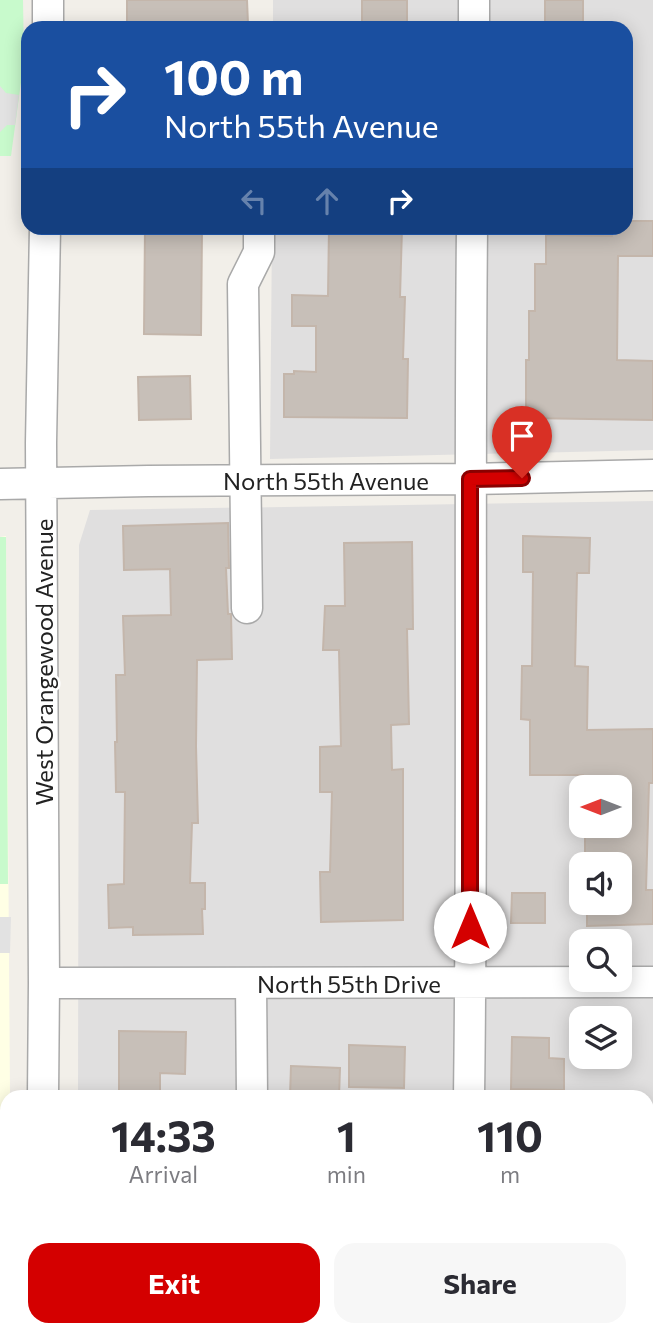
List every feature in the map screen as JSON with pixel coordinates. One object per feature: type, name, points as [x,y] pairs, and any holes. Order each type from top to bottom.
[{"type":"street","points":[[48,0],[48,21]]},
{"type":"street","points":[[474,0],[474,21]]},
{"type":"street","name":"West Orangewood Avenue","points":[[43,1090],[41,484],[45,235]]},
{"type":"street","points":[[247,608],[243,284],[259,252],[259,235]]},
{"type":"street","points":[[468,1090],[472,235]]},
{"type":"street","name":"North 55th Avenue","points":[[0,484],[653,475]]},
{"type":"street","name":"North 55th Drive","points":[[44,984],[653,982]]},
{"type":"street","points":[[251,983],[252,1090]]},
{"type":"shaded area","points":[[273,0],[653,0],[653,450],[270,459],[272,235],[633,235],[633,21],[273,21]]},
{"type":"shaded area","points":[[0,86],[6,93],[19,95],[15,125],[7,125],[0,132]]},
{"type":"shaded area","points":[[653,501],[653,1090],[78,1090],[79,545],[90,510]]},
{"type":"shaded area","points":[[6,536],[10,1090],[0,1090],[0,537]]},
{"type":"shaded area","points":[[0,917],[11,917],[10,953],[0,953]]},
{"type":"green space","points":[[0,0],[23,0],[21,82],[11,156],[0,156]]},
{"type":"green space","points":[[0,537],[6,537],[8,884],[0,884]]},
{"type":"building","points":[[127,0],[247,0],[248,21],[127,21]]},
{"type":"building","points":[[362,0],[407,0],[407,21],[362,21]]},
{"type":"building","points":[[545,0],[583,0],[583,21],[545,21]]},
{"type":"building","points":[[633,221],[653,221],[653,256],[618,256],[617,360],[653,361],[653,420],[526,418],[529,311],[535,311],[535,264],[546,264],[546,235],[633,235]]},
{"type":"building","points":[[145,235],[202,235],[201,335],[144,334]]},
{"type":"building","points":[[329,235],[402,235],[400,297],[405,297],[403,359],[408,359],[407,418],[284,417],[284,374],[294,374],[294,371],[316,372],[316,326],[292,326],[292,295],[328,296]]},
{"type":"building","points":[[190,376],[191,419],[139,420],[138,377]]},
{"type":"building","points":[[228,523],[229,568],[226,568],[232,659],[197,660],[198,823],[192,823],[190,883],[205,883],[203,934],[133,935],[133,927],[109,928],[108,885],[124,884],[125,792],[116,792],[116,675],[125,675],[123,616],[171,615],[170,569],[124,570],[123,526]]},
{"type":"building","points":[[523,536],[590,538],[589,573],[577,573],[575,666],[588,667],[587,730],[653,729],[653,783],[649,783],[646,890],[653,890],[653,924],[587,926],[587,915],[632,915],[632,852],[585,852],[585,838],[632,838],[632,775],[530,775],[530,720],[521,719],[522,666],[532,666],[533,572],[523,572]]},
{"type":"building","points":[[412,542],[413,629],[407,629],[409,724],[391,725],[392,770],[403,769],[403,920],[321,922],[320,872],[330,872],[332,792],[320,792],[320,747],[341,746],[339,650],[323,650],[325,606],[345,606],[344,543]]},
{"type":"building","points":[[512,893],[545,893],[545,923],[511,923]]},
{"type":"building","points":[[119,1031],[186,1032],[185,1074],[160,1073],[160,1090],[119,1090]]},
{"type":"building","points":[[512,1037],[549,1038],[549,1058],[564,1059],[564,1090],[511,1089]]},
{"type":"building","points":[[349,1045],[405,1047],[404,1088],[349,1087]]},
{"type":"building","points":[[291,1066],[340,1068],[339,1090],[290,1090]]},
{"type":"route","points":[[470,927],[470,479],[522,478]]}]
